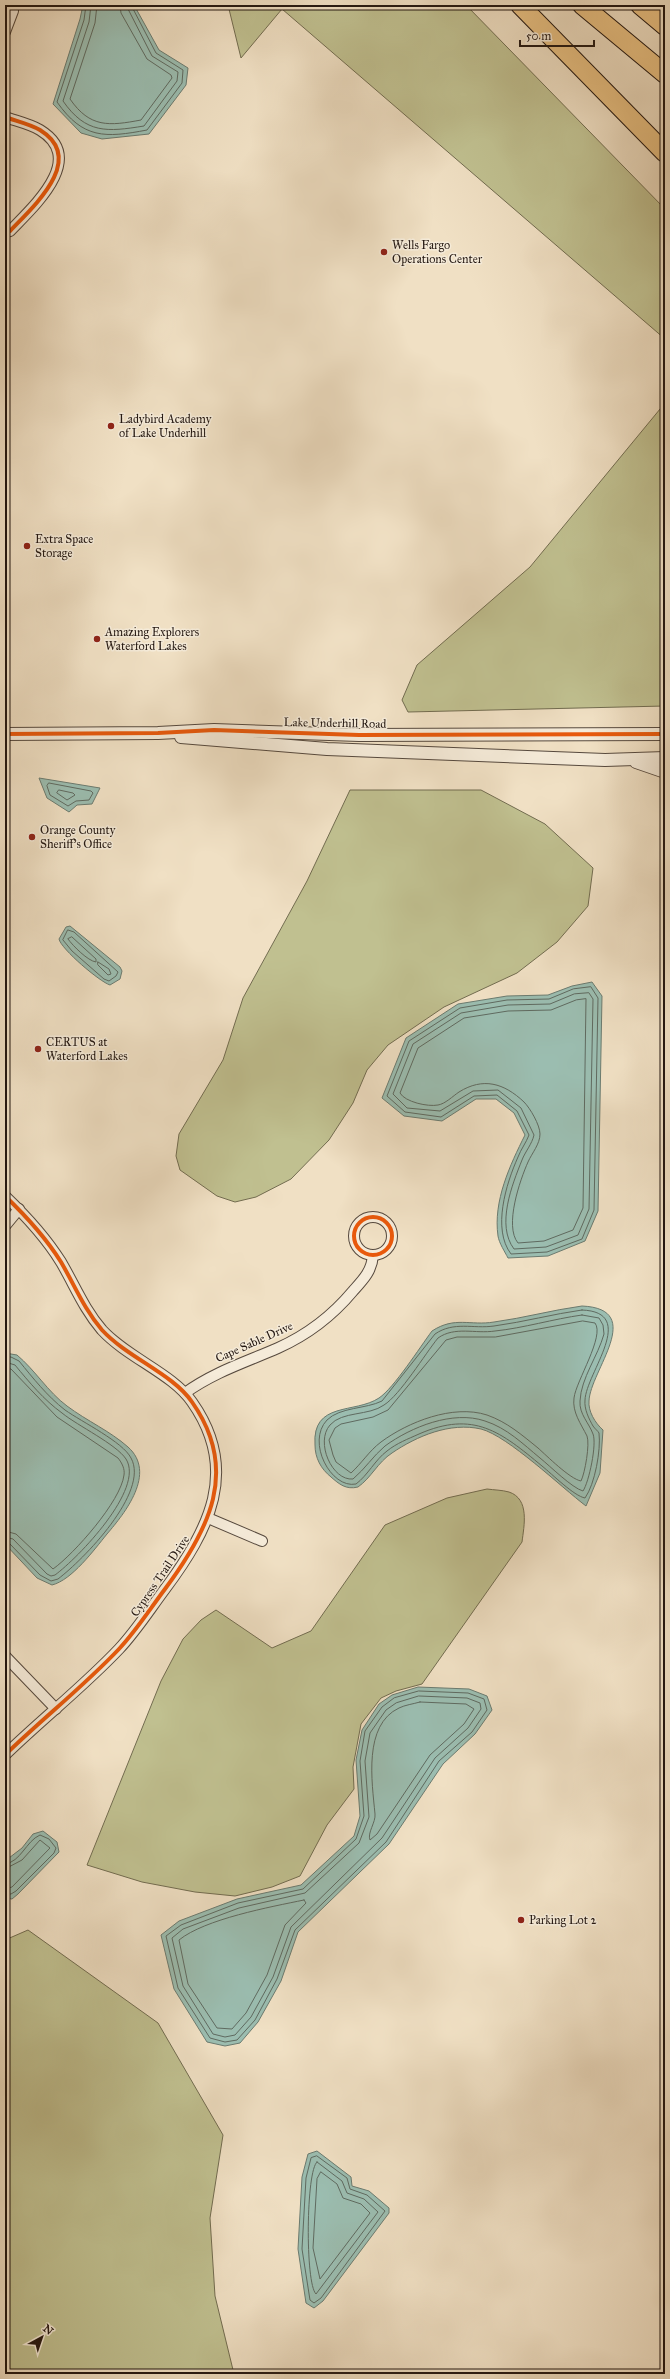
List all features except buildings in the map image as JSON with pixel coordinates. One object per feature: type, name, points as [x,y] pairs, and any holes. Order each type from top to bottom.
[{"type":"highway","points":[[520,5],[665,153]]},
{"type":"highway","points":[[582,5],[665,74]]},
{"type":"highway","points":[[640,5],[665,26]]},
{"type":"street","points":[[5,32],[13,11],[12,5]]},
{"type":"street","points":[[5,117],[39,130],[52,140],[59,152],[60,163],[53,181],[10,231],[5,232]]},
{"type":"street","name":"Lake Underhill Road","points":[[5,734],[158,733],[214,730],[359,735],[665,734]]},
{"type":"street","name":"Lake Underhill Road","points":[[158,733],[196,740],[327,749],[625,759],[665,758]]},
{"type":"street","points":[[625,759],[665,772]]},
{"type":"street","name":"Cypress Trail Drive","points":[[5,1196],[19,1209],[54,1252],[84,1306],[103,1330],[122,1349],[185,1393],[202,1417],[214,1448],[217,1481],[208,1518],[183,1565],[127,1640],[56,1709],[5,1755]]},
{"type":"street","points":[[5,1226],[19,1209]]},
{"type":"street","name":"Cape Sable Drive","points":[[185,1393],[213,1374],[278,1348],[315,1327],[344,1302],[366,1277],[372,1267],[374,1255]]},
{"type":"street","points":[[208,1518],[262,1541]]},
{"type":"street","points":[[5,1656],[56,1709]]},
{"type":"green space","points":[[228,5],[466,5],[665,209],[665,339],[282,9],[241,58]]},
{"type":"green space","points":[[665,403],[665,706],[408,712],[402,700],[417,665],[530,567]]},
{"type":"green space","points":[[350,790],[481,790],[545,824],[593,868],[588,906],[557,942],[517,973],[444,1007],[388,1045],[367,1070],[353,1103],[329,1140],[291,1179],[256,1197],[235,1202],[217,1196],[180,1170],[176,1156],[179,1134],[223,1060],[243,998],[307,881]]},
{"type":"green space","points":[[665,1461],[665,1497],[661,1479]]},
{"type":"green space","points":[[487,1489],[509,1492],[516,1496],[520,1501],[524,1514],[522,1542],[422,1684],[396,1691],[381,1698],[361,1724],[353,1767],[354,1789],[327,1825],[300,1876],[272,1887],[235,1896],[195,1892],[142,1882],[87,1865],[161,1681],[183,1639],[201,1620],[216,1610],[272,1648],[311,1631],[385,1525],[447,1498]]},
{"type":"green space","points":[[28,1930],[158,2023],[223,2135],[210,2218],[215,2296],[234,2374],[5,2374],[5,1940]]},
{"type":"water","points":[[83,5],[134,5],[159,50],[188,68],[186,85],[149,134],[102,139],[81,133],[53,104]]},
{"type":"water","points":[[39,778],[100,788],[92,804],[77,805],[69,812],[47,798]]},
{"type":"water","points":[[70,926],[120,967],[122,971],[120,979],[110,985],[105,983],[66,950],[59,939],[66,927]]},
{"type":"water","points":[[592,982],[602,996],[598,1211],[585,1241],[548,1256],[508,1258],[498,1236],[497,1223],[500,1197],[504,1184],[525,1135],[514,1113],[496,1099],[476,1099],[442,1121],[404,1116],[382,1098],[406,1038],[458,1004],[507,996],[548,995],[572,986]]},
{"type":"water","points":[[582,1306],[601,1310],[611,1318],[613,1329],[610,1343],[597,1374],[589,1401],[593,1417],[603,1430],[600,1473],[586,1506],[519,1451],[505,1441],[481,1429],[458,1427],[446,1429],[412,1441],[387,1457],[363,1483],[354,1488],[346,1487],[340,1484],[327,1474],[317,1459],[315,1445],[316,1431],[320,1421],[337,1411],[369,1403],[379,1398],[392,1386],[432,1331],[440,1326],[463,1322],[494,1322]]},
{"type":"water","points":[[5,1353],[17,1355],[67,1406],[114,1436],[128,1447],[136,1457],[139,1469],[139,1480],[135,1492],[122,1515],[96,1548],[75,1571],[60,1582],[52,1585],[37,1578],[5,1544]]},
{"type":"water","points":[[418,1687],[469,1689],[487,1696],[492,1710],[475,1734],[443,1764],[389,1844],[298,1932],[281,1981],[258,2022],[240,2043],[225,2046],[207,2042],[174,1989],[161,1935],[179,1921],[237,1899],[301,1885],[354,1836],[360,1816],[356,1760],[362,1730],[379,1704],[392,1695]]},
{"type":"water","points":[[43,1831],[57,1842],[59,1852],[18,1894],[12,1899],[5,1898],[5,1861],[22,1848],[33,1834]]},
{"type":"water","points":[[317,2151],[351,2177],[352,2186],[369,2191],[389,2208],[389,2213],[323,2301],[314,2308],[306,2303],[298,2249],[302,2177],[308,2154]]},
{"type":"cycle path","points":[[5,117],[40,130],[53,142],[59,154],[57,168],[52,182],[31,209],[10,231],[5,232]]},
{"type":"cycle path","points":[[5,734],[158,733],[214,730],[359,735],[665,734]]},
{"type":"cycle path","points":[[5,1196],[28,1219],[49,1244],[61,1262],[85,1306],[102,1330],[124,1349],[174,1383],[192,1402],[206,1427],[214,1452],[216,1475],[213,1499],[206,1522],[195,1544],[181,1567],[137,1627],[105,1663],[5,1755]]},
{"type":"cycle path","points":[[373,1217],[386,1223],[392,1236],[386,1249],[373,1255],[360,1249],[354,1236],[360,1223],[373,1217]]},
{"type":"place","name":"Wells Fargo Operations Center","points":[[384,252]]},
{"type":"place","name":"Ladybird Academy of Lake Underhill","points":[[111,426]]},
{"type":"place","name":"Extra Space Storage","points":[[27,546]]},
{"type":"place","name":"Amazing Explorers Waterford Lakes","points":[[97,639]]},
{"type":"place","name":"Orange County Sheriff's Office","points":[[32,837]]},
{"type":"place","name":"CERTUS at Waterford Lakes","points":[[38,1049]]},
{"type":"place","name":"Parking Lot 2","points":[[521,1920]]}]
